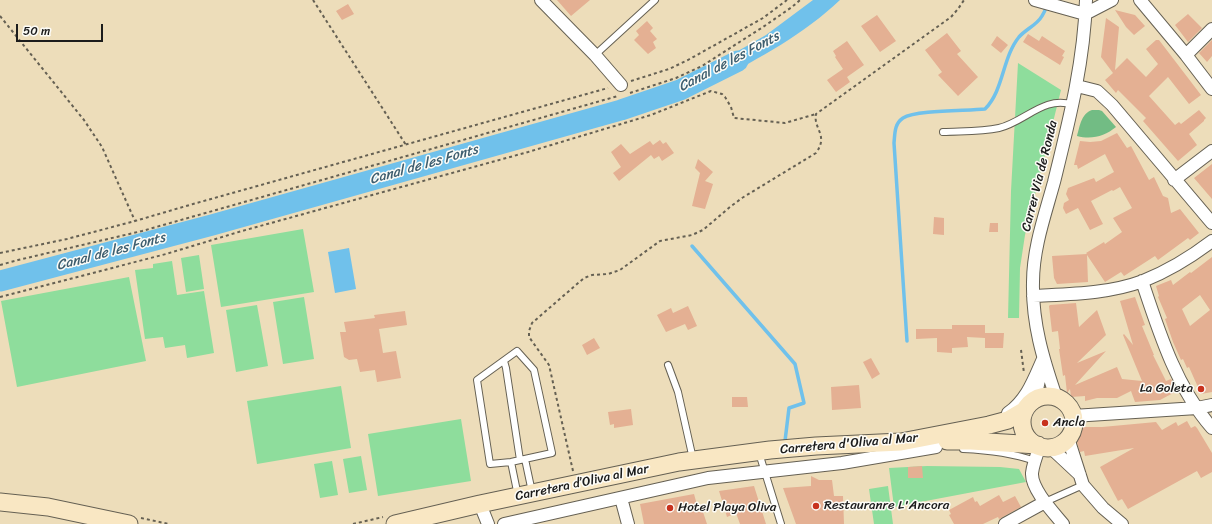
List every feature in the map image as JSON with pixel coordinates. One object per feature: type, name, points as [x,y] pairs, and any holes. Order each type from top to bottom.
[{"type":"street","points":[[541,0],[595,55],[621,85]]},
{"type":"street","name":"Carrer Via de Ronda","points":[[1056,397],[1043,359],[1036,331],[1033,296],[1033,272],[1037,245],[1077,86],[1086,0]]},
{"type":"street","points":[[1044,3],[1085,14],[1112,0]]},
{"type":"street","points":[[1140,0],[1212,89]]},
{"type":"street","points":[[1186,55],[1212,29]]},
{"type":"street","points":[[1077,86],[1092,89],[1112,105],[1212,223]]},
{"type":"street","points":[[1174,180],[1212,151]]},
{"type":"street","points":[[1033,296],[1093,292],[1142,281],[1176,265],[1212,241]]},
{"type":"street","points":[[1142,281],[1156,325],[1185,388],[1197,408],[1212,428]]},
{"type":"street","points":[[504,524],[621,498],[703,467],[765,471],[842,463],[944,442],[974,423],[1002,416],[1014,409],[1023,400],[1043,359]]},
{"type":"street","name":"Carrer Via de Ronda","points":[[1030,404],[1043,359]]},
{"type":"street","points":[[905,442],[971,441],[1038,447],[1060,444],[1068,438],[1074,424],[1073,416],[1067,404],[1056,397],[1042,396],[1030,404],[1022,417],[1022,424],[1038,447],[1082,480],[1109,514],[1122,524]]},
{"type":"street","name":"Carretera d'Oliva al Mar","points":[[944,442],[1008,420],[1030,404]]},
{"type":"street","points":[[1073,416],[1197,408],[1212,405]]},
{"type":"street","name":"Carretera d'Oliva al Mar","points":[[765,451],[816,446],[905,442],[944,442],[996,432],[1038,447]]},
{"type":"street","points":[[1068,438],[1082,480]]},
{"type":"street","points":[[1038,447],[1032,472],[1033,481],[1045,502],[1063,524]]},
{"type":"street","name":"Carretera d’Oliva al Mar","points":[[395,524],[576,484],[703,467],[765,451]]},
{"type":"street","points":[[621,498],[628,524]]},
{"type":"street","points":[[0,502],[48,507],[129,524]]},
{"type":"street","points":[[1005,524],[1045,502]]},
{"type":"street","points":[[480,504],[488,524]]},
{"type":"lane","points":[[595,55],[656,0]]},
{"type":"lane","points":[[943,132],[990,130],[1000,128],[1020,120],[1046,105],[1060,102],[1073,106]]},
{"type":"lane","points":[[517,351],[534,370],[552,454],[523,460],[490,464],[477,380],[517,351]]},
{"type":"lane","points":[[504,361],[523,460],[525,495]]},
{"type":"lane","points":[[668,365],[703,467]]},
{"type":"lane","points":[[959,449],[1023,456],[1038,447]]},
{"type":"lane","points":[[765,451],[765,471],[781,524]]},
{"type":"lane","points":[[511,462],[525,495]]},
{"type":"lane","points":[[1045,502],[1082,480]]},
{"type":"path","points":[[313,0],[406,145]]},
{"type":"path","points":[[0,253],[67,239],[136,221],[621,85],[669,69],[688,60],[763,18],[787,0]]},
{"type":"path","points":[[0,265],[142,231],[624,95],[676,78],[702,66],[763,27],[800,0]]},
{"type":"path","points":[[0,297],[166,254],[242,231],[528,152],[652,115],[711,91],[722,94],[726,97],[734,118],[785,123],[816,114],[951,17],[964,0]]},
{"type":"path","points":[[0,16],[84,120],[102,147],[136,221]]},
{"type":"path","points":[[576,484],[549,365],[529,337],[532,323],[584,278],[592,275],[608,274],[620,270],[660,241],[692,235],[703,230],[742,198],[816,153],[822,143],[822,138],[816,114]]},
{"type":"path","points":[[1021,350],[1024,377]]},
{"type":"green space","points":[[1018,63],[1061,90],[1025,235],[1020,268],[1019,318],[1008,318],[1011,191]]},
{"type":"green space","points":[[1092,110],[1102,111],[1116,127],[1103,135],[1088,138],[1077,136],[1083,117]]},
{"type":"green space","points":[[303,229],[314,292],[221,307],[211,245]]},
{"type":"green space","points":[[199,255],[204,289],[186,292],[181,258]]},
{"type":"green space","points":[[172,261],[177,295],[204,291],[214,353],[187,358],[185,345],[165,348],[163,337],[145,339],[135,270],[153,268],[153,264]]},
{"type":"green space","points":[[129,277],[146,361],[17,387],[1,301]]},
{"type":"green space","points":[[304,297],[314,359],[283,364],[273,302]]},
{"type":"green space","points":[[257,305],[268,366],[236,372],[226,310]]},
{"type":"green space","points":[[341,386],[351,448],[257,464],[247,401]]},
{"type":"green space","points":[[461,419],[471,481],[378,496],[368,434]]},
{"type":"green space","points":[[361,456],[367,490],[349,493],[343,459]]},
{"type":"green space","points":[[332,461],[338,495],[320,498],[314,464]]},
{"type":"green space","points":[[927,466],[1000,467],[1019,469],[1026,482],[894,507],[889,468]]},
{"type":"green space","points":[[888,486],[893,524],[874,524],[869,489]]},
{"type":"water","points":[[813,0],[840,0],[797,35],[716,81],[710,67],[766,35]]},
{"type":"water","points":[[349,248],[356,289],[335,293],[328,252]]},
{"type":"building","points":[[557,0],[590,0],[571,16]]},
{"type":"building","points":[[348,4],[354,14],[342,20],[336,11]]},
{"type":"building","points":[[1115,10],[1135,15],[1145,26],[1134,35],[1126,27]]},
{"type":"building","points":[[1188,14],[1202,28],[1188,42],[1175,25]]},
{"type":"building","points":[[877,15],[896,41],[880,52],[861,26]]},
{"type":"building","points":[[1106,18],[1119,27],[1115,70],[1127,58],[1146,77],[1158,64],[1146,49],[1156,40],[1159,40],[1201,95],[1189,104],[1168,77],[1149,96],[1175,125],[1179,122],[1181,124],[1199,110],[1206,118],[1189,134],[1197,145],[1178,161],[1143,121],[1146,118],[1118,90],[1116,93],[1105,80],[1113,73],[1101,57]]},
{"type":"building","points":[[647,21],[653,28],[650,31],[657,39],[653,42],[656,48],[648,54],[634,40],[639,35],[636,31]]},
{"type":"building","points":[[947,33],[961,51],[957,54],[978,77],[958,96],[938,75],[942,72],[925,50]]},
{"type":"building","points":[[1028,34],[1039,41],[1042,36],[1065,51],[1060,65],[1023,42]]},
{"type":"building","points":[[997,36],[1008,45],[1001,53],[991,45]]},
{"type":"building","points":[[1212,40],[1212,56],[1207,62],[1199,53]]},
{"type":"building","points":[[847,41],[864,65],[847,77],[850,82],[836,92],[827,80],[843,69],[833,51]]},
{"type":"building","points":[[1117,133],[1127,148],[1131,146],[1149,180],[1154,177],[1163,196],[1168,198],[1171,213],[1180,209],[1199,233],[1190,240],[1188,238],[1158,260],[1155,256],[1124,276],[1121,272],[1105,282],[1087,255],[1088,282],[1057,284],[1054,278],[1052,256],[1087,254],[1086,253],[1104,242],[1105,244],[1122,232],[1113,218],[1132,208],[1120,187],[1091,201],[1103,224],[1090,230],[1078,208],[1066,214],[1063,208],[1064,203],[1069,200],[1066,194],[1068,188],[1094,178],[1096,182],[1114,172],[1105,154],[1078,169],[1077,165],[1074,165],[1080,141],[1101,141]]},
{"type":"building","points":[[660,140],[663,144],[666,142],[674,153],[662,161],[659,156],[654,159],[651,155],[619,181],[613,173],[621,167],[611,152],[621,144],[630,154],[650,141],[653,145]]},
{"type":"building","points":[[698,159],[713,172],[705,181],[713,184],[705,209],[692,206],[700,173],[695,168]]},
{"type":"building","points":[[1212,164],[1212,199],[1194,178]]},
{"type":"building","points":[[934,217],[944,218],[944,235],[933,234]]},
{"type":"building","points":[[990,223],[998,223],[998,232],[989,232]]},
{"type":"building","points":[[1212,257],[1212,392],[1201,394],[1189,367],[1187,368],[1183,359],[1181,360],[1173,342],[1165,319],[1167,318],[1158,297],[1156,286],[1171,280],[1173,285],[1190,272],[1191,273]],"holes":[[[1200,295],[1210,310],[1190,326],[1182,309]]]},
{"type":"building","points":[[1135,297],[1145,325],[1142,326],[1153,355],[1166,381],[1171,379],[1177,391],[1160,400],[1135,402],[1131,391],[1117,398],[1097,398],[1085,401],[1085,396],[1071,397],[1070,389],[1067,393],[1065,375],[1063,376],[1058,331],[1052,332],[1049,306],[1076,303],[1079,327],[1097,310],[1106,335],[1077,363],[1106,351],[1075,385],[1117,367],[1122,379],[1142,381],[1123,335],[1124,334],[1133,345],[1120,301]]},
{"type":"building","points":[[688,306],[697,326],[688,330],[685,324],[666,332],[657,315],[671,308],[673,313]]},
{"type":"building","points":[[405,311],[407,325],[379,329],[383,353],[396,351],[401,378],[377,382],[375,370],[360,372],[357,359],[349,360],[344,357],[340,332],[346,332],[344,322],[375,318],[374,315]]},
{"type":"building","points":[[952,325],[985,325],[985,338],[967,337],[968,347],[952,348],[952,353],[937,352],[937,338],[916,339],[916,329],[952,329]]},
{"type":"building","points":[[985,333],[1004,333],[1003,348],[985,348]]},
{"type":"building","points":[[594,338],[600,348],[587,355],[582,345]]},
{"type":"building","points":[[871,358],[880,374],[872,379],[863,362]]},
{"type":"building","points":[[859,385],[861,408],[832,410],[831,387]]},
{"type":"building","points":[[732,397],[747,397],[748,407],[732,407]]},
{"type":"building","points":[[631,409],[633,425],[614,428],[614,424],[610,425],[608,412]]},
{"type":"building","points":[[1187,421],[1191,428],[1195,426],[1197,428],[1212,453],[1212,472],[1201,478],[1197,471],[1128,509],[1122,499],[1118,501],[1100,467],[1134,448],[1085,456],[1084,451],[1080,452],[1075,436],[1081,427],[1102,427],[1156,422],[1162,430],[1176,422],[1178,426]]},
{"type":"building","points":[[922,466],[923,478],[908,478],[908,467]]},
{"type":"building","name":"Restauranre L'Ancora","points":[[811,476],[819,480],[832,480],[834,496],[843,496],[844,524],[796,524],[783,488],[811,486]]},
{"type":"building","points":[[754,486],[766,524],[740,524],[736,513],[727,517],[719,491]]},
{"type":"building","name":"Hotel Playa Oliva","points":[[694,494],[699,512],[703,512],[707,524],[644,524],[640,504]]},
{"type":"building","points":[[999,495],[1003,502],[1015,496],[1021,507],[999,519],[998,517],[983,524],[954,524],[949,515],[951,514],[949,510],[973,497],[975,502],[977,501],[980,506]]},
{"type":"waterway","points":[[907,341],[894,143],[896,126],[900,120],[910,115],[942,111],[985,109],[996,93],[1013,45],[1022,34],[1040,19],[1047,5]]},
{"type":"waterway","name":"Canal de les Fonts","points":[[0,281],[212,225],[621,110],[680,90],[738,61]]},
{"type":"waterway","points":[[692,246],[795,364],[804,403],[789,408],[785,441],[783,443]]},
{"type":"place","name":"La Goleta","points":[[1201,389]]},
{"type":"place","name":"Ancla","points":[[1045,423]]},
{"type":"place","name":"Restauranre L'Ancora","points":[[816,506]]},
{"type":"place","name":"Hotel Playa Oliva","points":[[670,508]]}]
